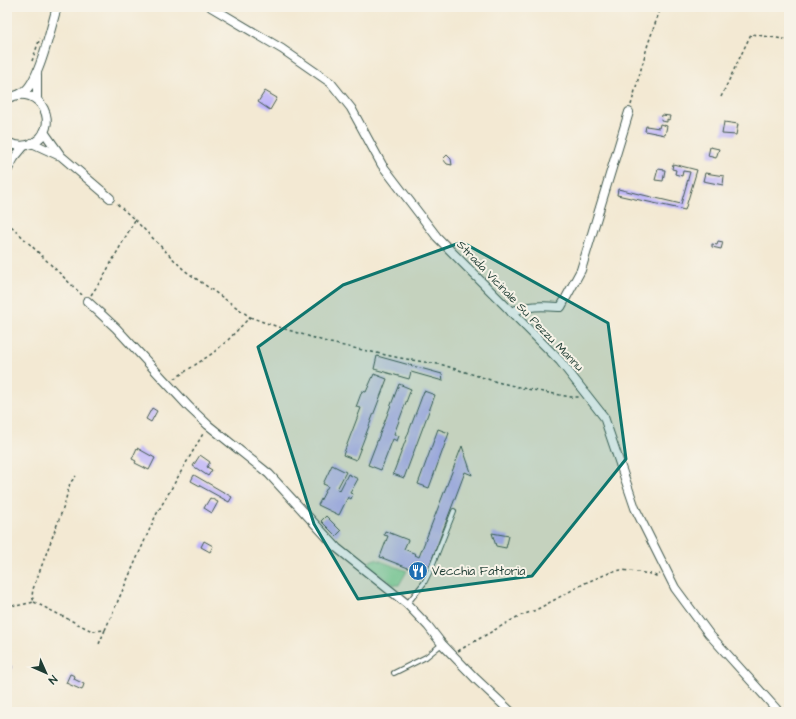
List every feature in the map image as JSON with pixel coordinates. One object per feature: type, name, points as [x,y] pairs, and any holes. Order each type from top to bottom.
[{"type":"street","points":[[7,99],[25,92],[31,84],[34,69],[57,7]]},
{"type":"street","name":"Strada Vicinale Su Pezzu Mannu","points":[[211,7],[282,49],[331,83],[343,96],[351,108],[382,165],[436,237],[560,361],[604,417],[635,508],[675,588],[709,634],[779,712]]},
{"type":"street","points":[[34,69],[37,100]]},
{"type":"street","points":[[7,142],[16,145],[28,144],[38,140],[44,132],[47,122],[42,105],[37,100],[28,95],[17,95]]},
{"type":"street","points":[[510,312],[523,307],[533,306],[561,307],[581,270],[629,112]]},
{"type":"street","points":[[44,132],[61,156],[110,198]]},
{"type":"street","points":[[28,144],[61,156]]},
{"type":"street","points":[[7,170],[14,158],[28,144]]},
{"type":"street","points":[[87,300],[116,328],[167,385],[208,425],[269,474],[337,548],[407,604],[428,626],[442,644],[511,712]]},
{"type":"lane","points":[[407,604],[424,583],[454,511]]},
{"type":"lane","points":[[394,673],[426,657],[442,644]]},
{"type":"path","points":[[629,112],[648,44],[661,7]]},
{"type":"path","points":[[720,97],[751,34],[789,40]]},
{"type":"path","points":[[34,69],[40,37]]},
{"type":"path","points":[[110,198],[135,220],[184,270],[250,317],[330,343],[443,366],[527,389],[571,397],[587,397]]},
{"type":"path","points":[[7,222],[87,300],[102,279],[135,220]]},
{"type":"path","points":[[167,385],[213,353],[250,317]]},
{"type":"path","points":[[100,644],[156,515],[208,425]]},
{"type":"path","points":[[34,602],[32,596],[33,589],[64,506],[70,483],[76,476]]},
{"type":"path","points":[[453,654],[518,617],[536,610],[585,583],[614,571],[622,570],[656,576],[667,570]]},
{"type":"path","points":[[7,602],[16,606],[22,606],[34,602],[92,631],[105,630]]},
{"type":"highlighted area","points":[[462,242],[608,323],[626,459],[532,576],[358,599],[314,524],[258,347],[343,285]]},
{"type":"green space","points":[[375,559],[407,571],[399,585],[394,585],[370,568],[370,561]]},
{"type":"building","points":[[265,91],[277,98],[270,110],[258,102]]},
{"type":"building","points":[[662,115],[670,116],[669,120],[667,119],[667,122],[661,121]]},
{"type":"building","points":[[724,122],[738,124],[736,135],[722,134]]},
{"type":"building","points":[[660,124],[667,126],[665,135],[645,131],[646,126],[659,128]]},
{"type":"building","points":[[710,147],[719,149],[716,158],[708,156]]},
{"type":"building","points":[[447,155],[451,159],[452,165],[447,164],[443,159]]},
{"type":"building","points":[[673,164],[697,170],[685,210],[617,195],[618,189],[681,204],[690,172],[683,171],[682,176],[675,174],[676,170],[672,169]]},
{"type":"building","points":[[658,169],[665,170],[663,181],[655,180]]},
{"type":"building","points":[[705,173],[724,176],[723,185],[703,181]]},
{"type":"building","points":[[718,241],[723,242],[721,249],[712,247],[712,244],[717,245]]},
{"type":"building","points":[[377,356],[442,374],[443,381],[411,372],[409,379],[374,369]]},
{"type":"building","points":[[374,374],[387,379],[356,460],[343,455],[361,408],[356,407],[362,391],[366,392]]},
{"type":"building","points":[[399,384],[411,389],[394,434],[399,436],[397,441],[393,439],[381,470],[368,465]]},
{"type":"building","points":[[424,391],[435,395],[404,478],[393,474]]},
{"type":"building","points":[[152,408],[157,411],[151,422],[146,419]]},
{"type":"building","points":[[438,429],[449,433],[429,488],[418,484]]},
{"type":"building","points":[[462,446],[472,475],[465,472],[426,575],[380,557],[388,536],[384,535],[385,531],[408,540],[404,549],[416,554],[415,555],[419,557]]},
{"type":"building","points":[[137,448],[155,458],[149,470],[135,463],[136,461],[132,459]]},
{"type":"building","points":[[200,455],[210,462],[207,467],[212,470],[208,476],[193,466]]},
{"type":"building","points":[[332,465],[346,472],[337,489],[340,490],[348,474],[358,479],[350,493],[353,494],[351,499],[348,497],[339,515],[318,505],[328,486],[323,484]]},
{"type":"building","points":[[194,475],[232,497],[229,502],[191,481]]},
{"type":"building","points":[[210,498],[218,502],[212,513],[204,508]]},
{"type":"building","points":[[326,516],[341,531],[336,536],[321,521]]},
{"type":"building","points":[[492,533],[509,536],[506,548],[496,546]]},
{"type":"building","points":[[204,541],[213,546],[210,552],[201,547]]},
{"type":"building","points":[[7,665],[12,666],[11,673],[7,672]]},
{"type":"building","points":[[70,674],[75,676],[74,679],[84,684],[82,690],[66,683]]},
{"type":"place","name":"Vecchia Fattoria","points":[[418,571]]}]
